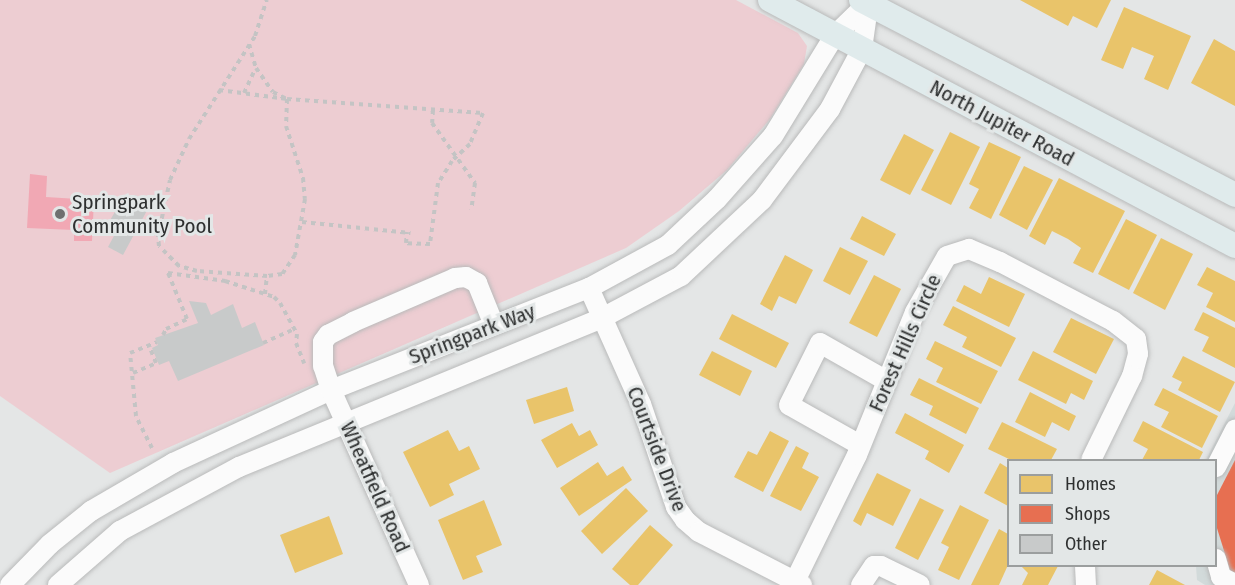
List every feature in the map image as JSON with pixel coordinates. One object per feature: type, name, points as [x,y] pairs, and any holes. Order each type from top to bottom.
[{"type":"main road","name":"North Jupiter Road","points":[[770,0],[1235,246]]},
{"type":"main road","name":"North Jupiter Road","points":[[866,1],[1235,195]]},
{"type":"street","name":"Springpark Way","points":[[10,585],[50,544],[91,511],[172,463],[331,390],[589,288],[668,245],[717,200],[773,136],[835,35],[866,1]]},
{"type":"street","name":"Springpark Way","points":[[58,585],[120,531],[154,510],[239,467],[602,318],[681,276],[736,227],[791,165],[830,109],[862,49],[866,1]]},
{"type":"street","name":"Forest Hills Circle","points":[[798,583],[860,445],[915,312],[947,256],[969,249],[1113,321],[1136,339],[1138,354],[1132,376],[1091,459]]},
{"type":"street","name":"Wheatfield Road","points":[[419,585],[331,390],[322,353],[327,335],[455,278],[466,277],[477,283],[494,325]]},
{"type":"street","name":"Courtside Drive","points":[[589,288],[641,404],[676,507],[685,520],[699,532],[798,583]]},
{"type":"street","points":[[860,445],[789,405],[820,343],[887,381]]},
{"type":"street","points":[[1217,463],[1235,430]]},
{"type":"street","points":[[1217,565],[1221,577],[1235,584]]},
{"type":"street","points":[[861,585],[874,566],[881,566],[920,585]]},
{"type":"street","points":[[1085,567],[1086,585]]},
{"type":"path","points":[[267,0],[249,44],[219,90],[170,180],[159,246],[178,266],[197,271],[267,276],[288,268],[302,222],[303,178],[286,126],[287,99]]},
{"type":"path","points":[[249,44],[256,68],[273,92],[287,99]]},
{"type":"path","points":[[244,93],[256,68]]},
{"type":"path","points":[[219,90],[287,99],[483,113],[479,130],[438,183],[430,244],[406,243],[409,233],[302,222]]},
{"type":"path","points":[[433,110],[432,123],[475,183],[471,210]]},
{"type":"path","points":[[163,335],[166,329],[187,319],[168,273],[225,281],[265,294],[280,303],[295,329],[296,343],[306,369]]},
{"type":"path","points":[[265,294],[267,276]]},
{"type":"path","points":[[263,343],[295,329]]},
{"type":"path","points":[[152,448],[136,416],[130,353],[157,342]]},
{"type":"path","points":[[133,373],[156,363],[149,346]]},
{"type":"shaded area","points":[[0,0],[736,0],[798,33],[807,46],[804,64],[770,119],[727,170],[679,211],[626,248],[110,473],[0,396]]},
{"type":"shaded area","name":"Springpark Community Pool","points":[[30,174],[47,176],[46,197],[94,200],[92,241],[74,241],[74,230],[27,228]]},
{"type":"shaded area","points":[[1235,403],[1235,585],[1205,585],[1197,580],[1196,567],[1217,567],[1217,459],[1207,459]]},
{"type":"building: Homes","points":[[1020,0],[1111,0],[1097,28],[1073,16],[1068,26]]},
{"type":"building: Homes","points":[[1124,7],[1191,36],[1168,90],[1144,79],[1154,56],[1132,47],[1123,69],[1101,60]]},
{"type":"building: Homes","points":[[1214,39],[1235,51],[1235,106],[1191,83]]},
{"type":"building: Homes","points":[[950,132],[980,147],[951,205],[921,190]]},
{"type":"building: Homes","points":[[904,134],[934,150],[910,195],[880,180]]},
{"type":"building: Homes","points":[[989,142],[1021,157],[991,219],[969,208],[979,189],[969,184]]},
{"type":"building: Homes","points":[[1024,166],[1053,180],[1027,230],[999,215]]},
{"type":"building: Homes","points":[[1059,178],[1125,211],[1093,273],[1073,263],[1081,248],[1068,239],[1052,231],[1045,245],[1029,236]]},
{"type":"building: Homes","points":[[862,216],[896,234],[884,256],[850,239]]},
{"type":"building: Homes","points":[[1126,219],[1157,235],[1129,290],[1098,274]]},
{"type":"building: Homes","points":[[1161,238],[1193,254],[1165,310],[1133,293]]},
{"type":"building: Homes","points":[[840,247],[868,261],[850,295],[823,281]]},
{"type":"building: Homes","points":[[785,255],[813,270],[796,304],[779,296],[772,311],[760,304]]},
{"type":"building: Homes","points":[[1207,267],[1235,281],[1235,322],[1206,307],[1213,293],[1197,285]]},
{"type":"building: Homes","points":[[874,275],[901,289],[877,337],[849,323]]},
{"type":"building: Homes","points":[[989,277],[1025,294],[1009,327],[956,301],[964,285],[981,294]]},
{"type":"building: Homes","points":[[953,306],[1016,338],[1001,367],[962,347],[967,337],[943,325]]},
{"type":"building: Homes","points":[[1203,312],[1235,328],[1235,368],[1202,351],[1209,337],[1194,330]]},
{"type":"building: Homes","points":[[732,314],[789,343],[776,368],[719,339]]},
{"type":"building: Homes","points":[[1071,318],[1114,339],[1096,374],[1053,352]]},
{"type":"building: Homes","points":[[935,341],[998,371],[981,404],[936,382],[943,368],[926,359]]},
{"type":"building: Homes","points":[[712,351],[752,371],[740,396],[699,375]]},
{"type":"building: Homes","points":[[1033,351],[1093,381],[1084,400],[1071,393],[1066,404],[1018,380]]},
{"type":"building: Homes","points":[[1183,356],[1235,382],[1220,412],[1178,390],[1182,382],[1172,377]]},
{"type":"building: Homes","points":[[919,378],[979,408],[966,434],[929,415],[933,406],[910,395]]},
{"type":"building: Homes","points":[[567,387],[574,411],[534,424],[526,400]]},
{"type":"building: Homes","points":[[1163,388],[1218,416],[1202,448],[1161,427],[1169,412],[1154,405]]},
{"type":"building: Homes","points":[[1030,392],[1076,416],[1069,431],[1052,422],[1045,437],[1015,422]]},
{"type":"building: Homes","points":[[905,413],[964,445],[949,473],[925,459],[929,451],[895,433]]},
{"type":"building: Homes","points":[[1143,421],[1203,452],[1200,459],[1143,459],[1148,449],[1133,441]]},
{"type":"building: Homes","points":[[1002,422],[1057,449],[1052,459],[1009,459],[988,449]]},
{"type":"building: Homes","points":[[572,423],[579,436],[590,430],[598,445],[557,468],[541,440]]},
{"type":"building: Homes","points":[[448,430],[459,451],[469,446],[480,469],[449,484],[454,495],[430,507],[403,452]]},
{"type":"building: Homes","points":[[770,431],[789,441],[763,492],[734,477],[748,451],[757,455]]},
{"type":"building: Homes","points":[[796,446],[809,453],[802,468],[819,477],[801,511],[770,496]]},
{"type":"building: Homes","points":[[598,462],[607,476],[623,466],[632,480],[579,516],[560,488]]},
{"type":"building: Homes","points":[[1000,463],[1007,467],[1007,505],[984,493]]},
{"type":"building: Homes","points":[[877,473],[911,490],[893,526],[867,513],[861,526],[853,521]]},
{"type":"building: Homes","points":[[626,488],[648,511],[602,554],[581,531]]},
{"type":"building: Homes","points":[[920,498],[944,510],[918,560],[895,548]]},
{"type":"building: Homes","points":[[484,500],[502,545],[476,556],[483,572],[463,580],[438,520]]},
{"type":"building: Homes","points":[[960,505],[989,520],[959,580],[938,570],[949,547],[941,543]]},
{"type":"building: Homes","points":[[329,516],[343,554],[295,573],[280,535]]},
{"type":"building: Homes","points":[[650,525],[673,545],[638,585],[630,585],[612,569]]},
{"type":"building: Homes","points":[[999,529],[1007,533],[1007,567],[999,585],[971,585]]},
{"type":"building: Homes","points":[[1022,567],[1057,567],[1048,585],[1022,585],[1028,573]]},
{"type":"building: Homes","points":[[1157,570],[1185,585],[1149,585]]},
{"type":"building: Shops","points":[[1235,460],[1235,573],[1230,570],[1217,528],[1217,495]]},
{"type":"building: Other","points":[[135,195],[151,203],[123,255],[108,247],[115,234],[105,229],[116,210],[125,215]]},
{"type":"building: Other","points":[[189,301],[206,303],[211,315],[233,304],[242,328],[255,322],[264,345],[178,381],[169,361],[159,365],[152,348],[158,345],[155,338],[198,323]]},
{"type":"place","name":"Springpark Community Pool","points":[[60,214]]}]
